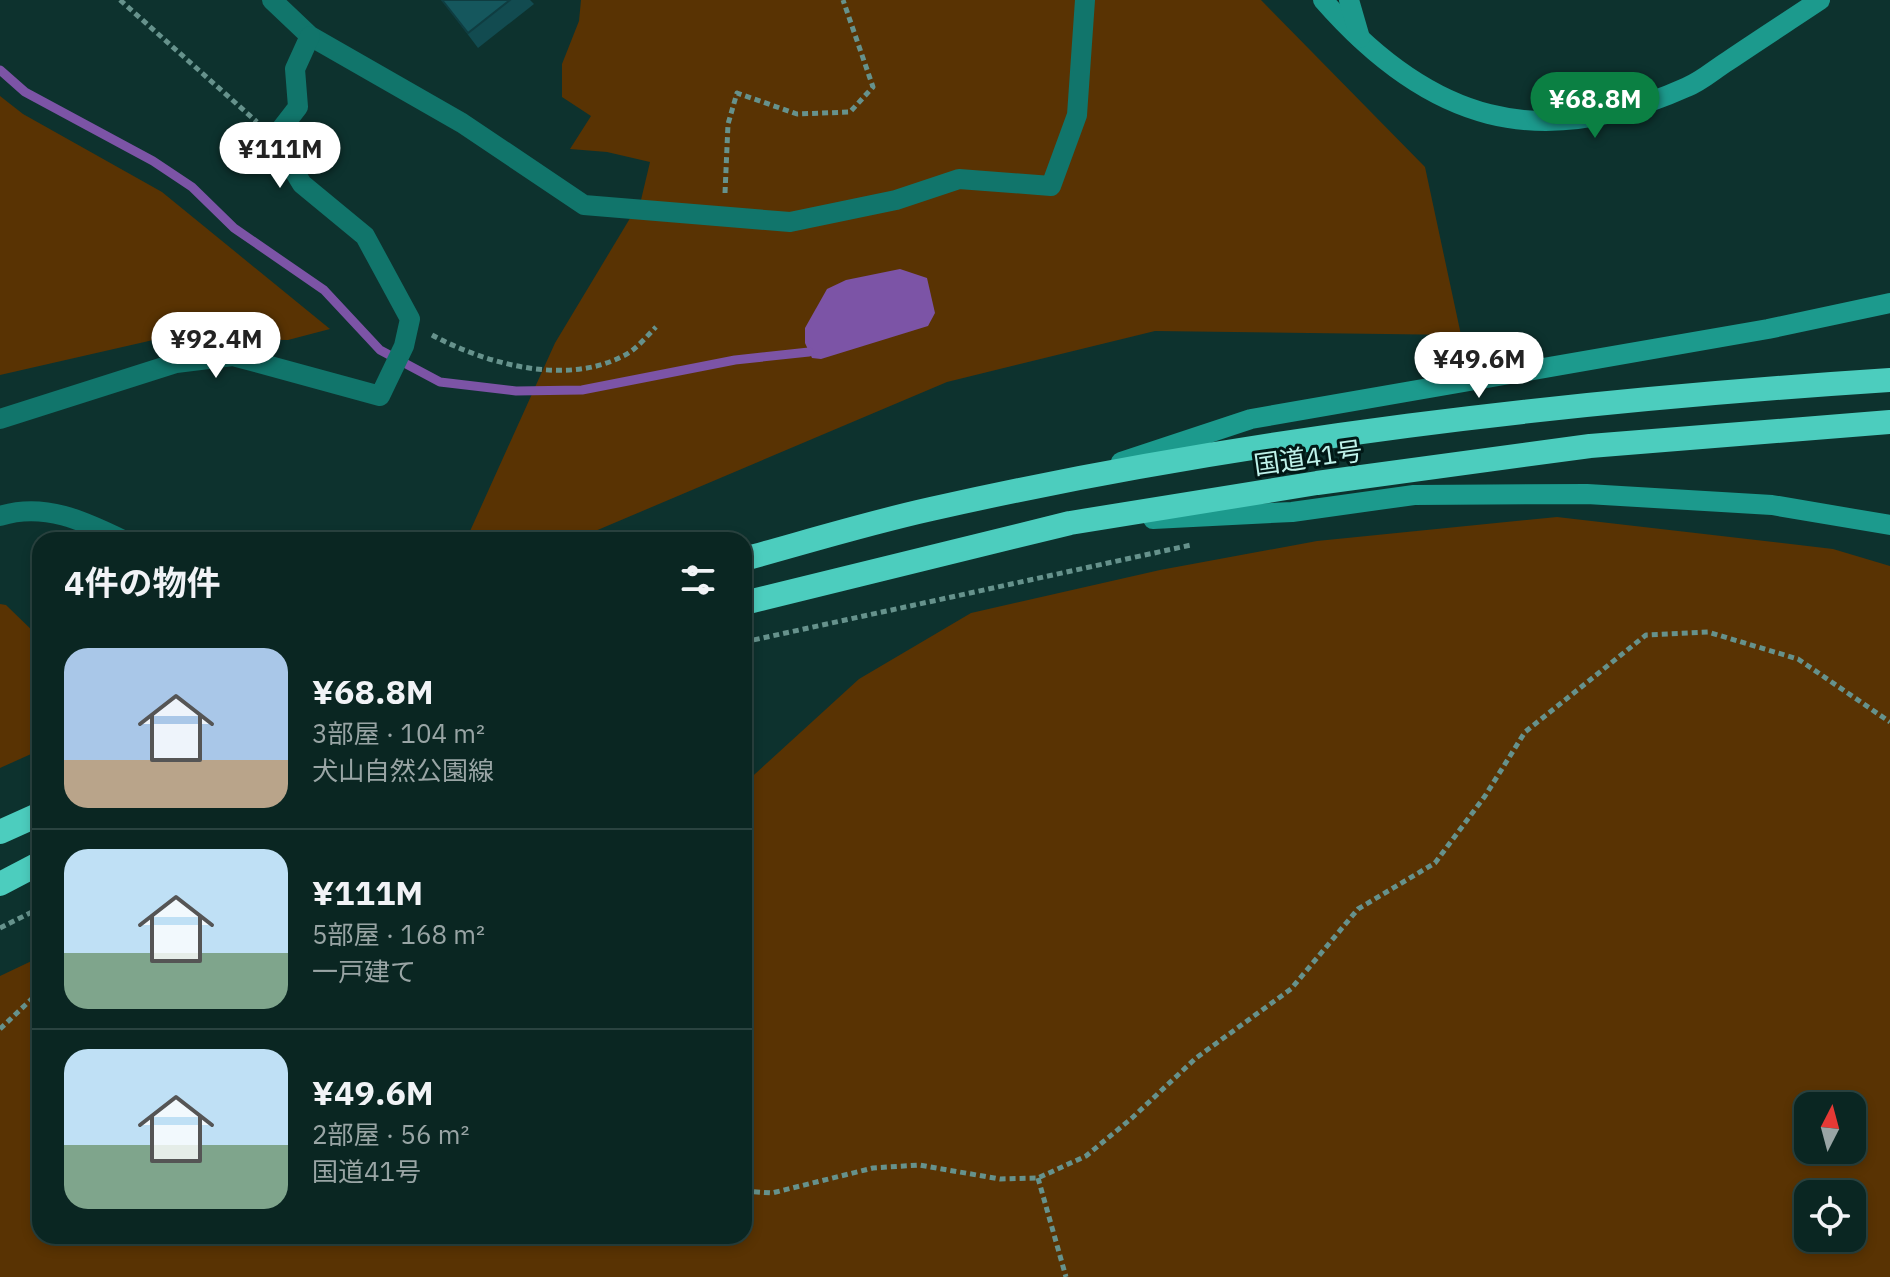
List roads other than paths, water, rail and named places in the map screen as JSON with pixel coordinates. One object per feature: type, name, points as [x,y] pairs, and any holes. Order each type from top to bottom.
[{"type":"highway","name":"国道41号","points":[[752,557],[928,509],[1064,481],[1381,427],[1682,394],[1890,380]]},
{"type":"highway","name":"国道41号","points":[[752,601],[1070,523],[1317,483],[1590,446],[1890,422]]},
{"type":"highway","points":[[0,832],[32,818]]},
{"type":"highway","points":[[0,884],[32,867]]},
{"type":"main road","points":[[1323,0],[1361,44],[1453,105],[1543,124],[1601,118],[1689,87],[1820,0]]},
{"type":"main road","points":[[1349,0],[1361,44]]},
{"type":"main road","points":[[1064,481],[1251,419],[1768,329],[1890,303]]},
{"type":"main road","points":[[1070,523],[1292,512],[1414,495],[1523,493],[1670,497],[1772,505],[1890,525]]},
{"type":"street","points":[[272,0],[310,36],[462,123],[584,205],[790,222],[896,200],[959,179],[1051,186],[1077,115],[1085,0]]},
{"type":"street","points":[[0,419],[176,363],[233,356],[380,396],[404,346],[410,319],[365,236],[302,184],[274,138],[298,107],[295,69],[310,36]]},
{"type":"street","points":[[0,516],[41,511],[77,517],[107,532]]},
{"type":"waterway","points":[[0,70],[25,92],[153,161],[192,187],[234,228],[324,290],[380,350],[440,382],[516,391],[582,390],[735,360],[809,352]]}]
